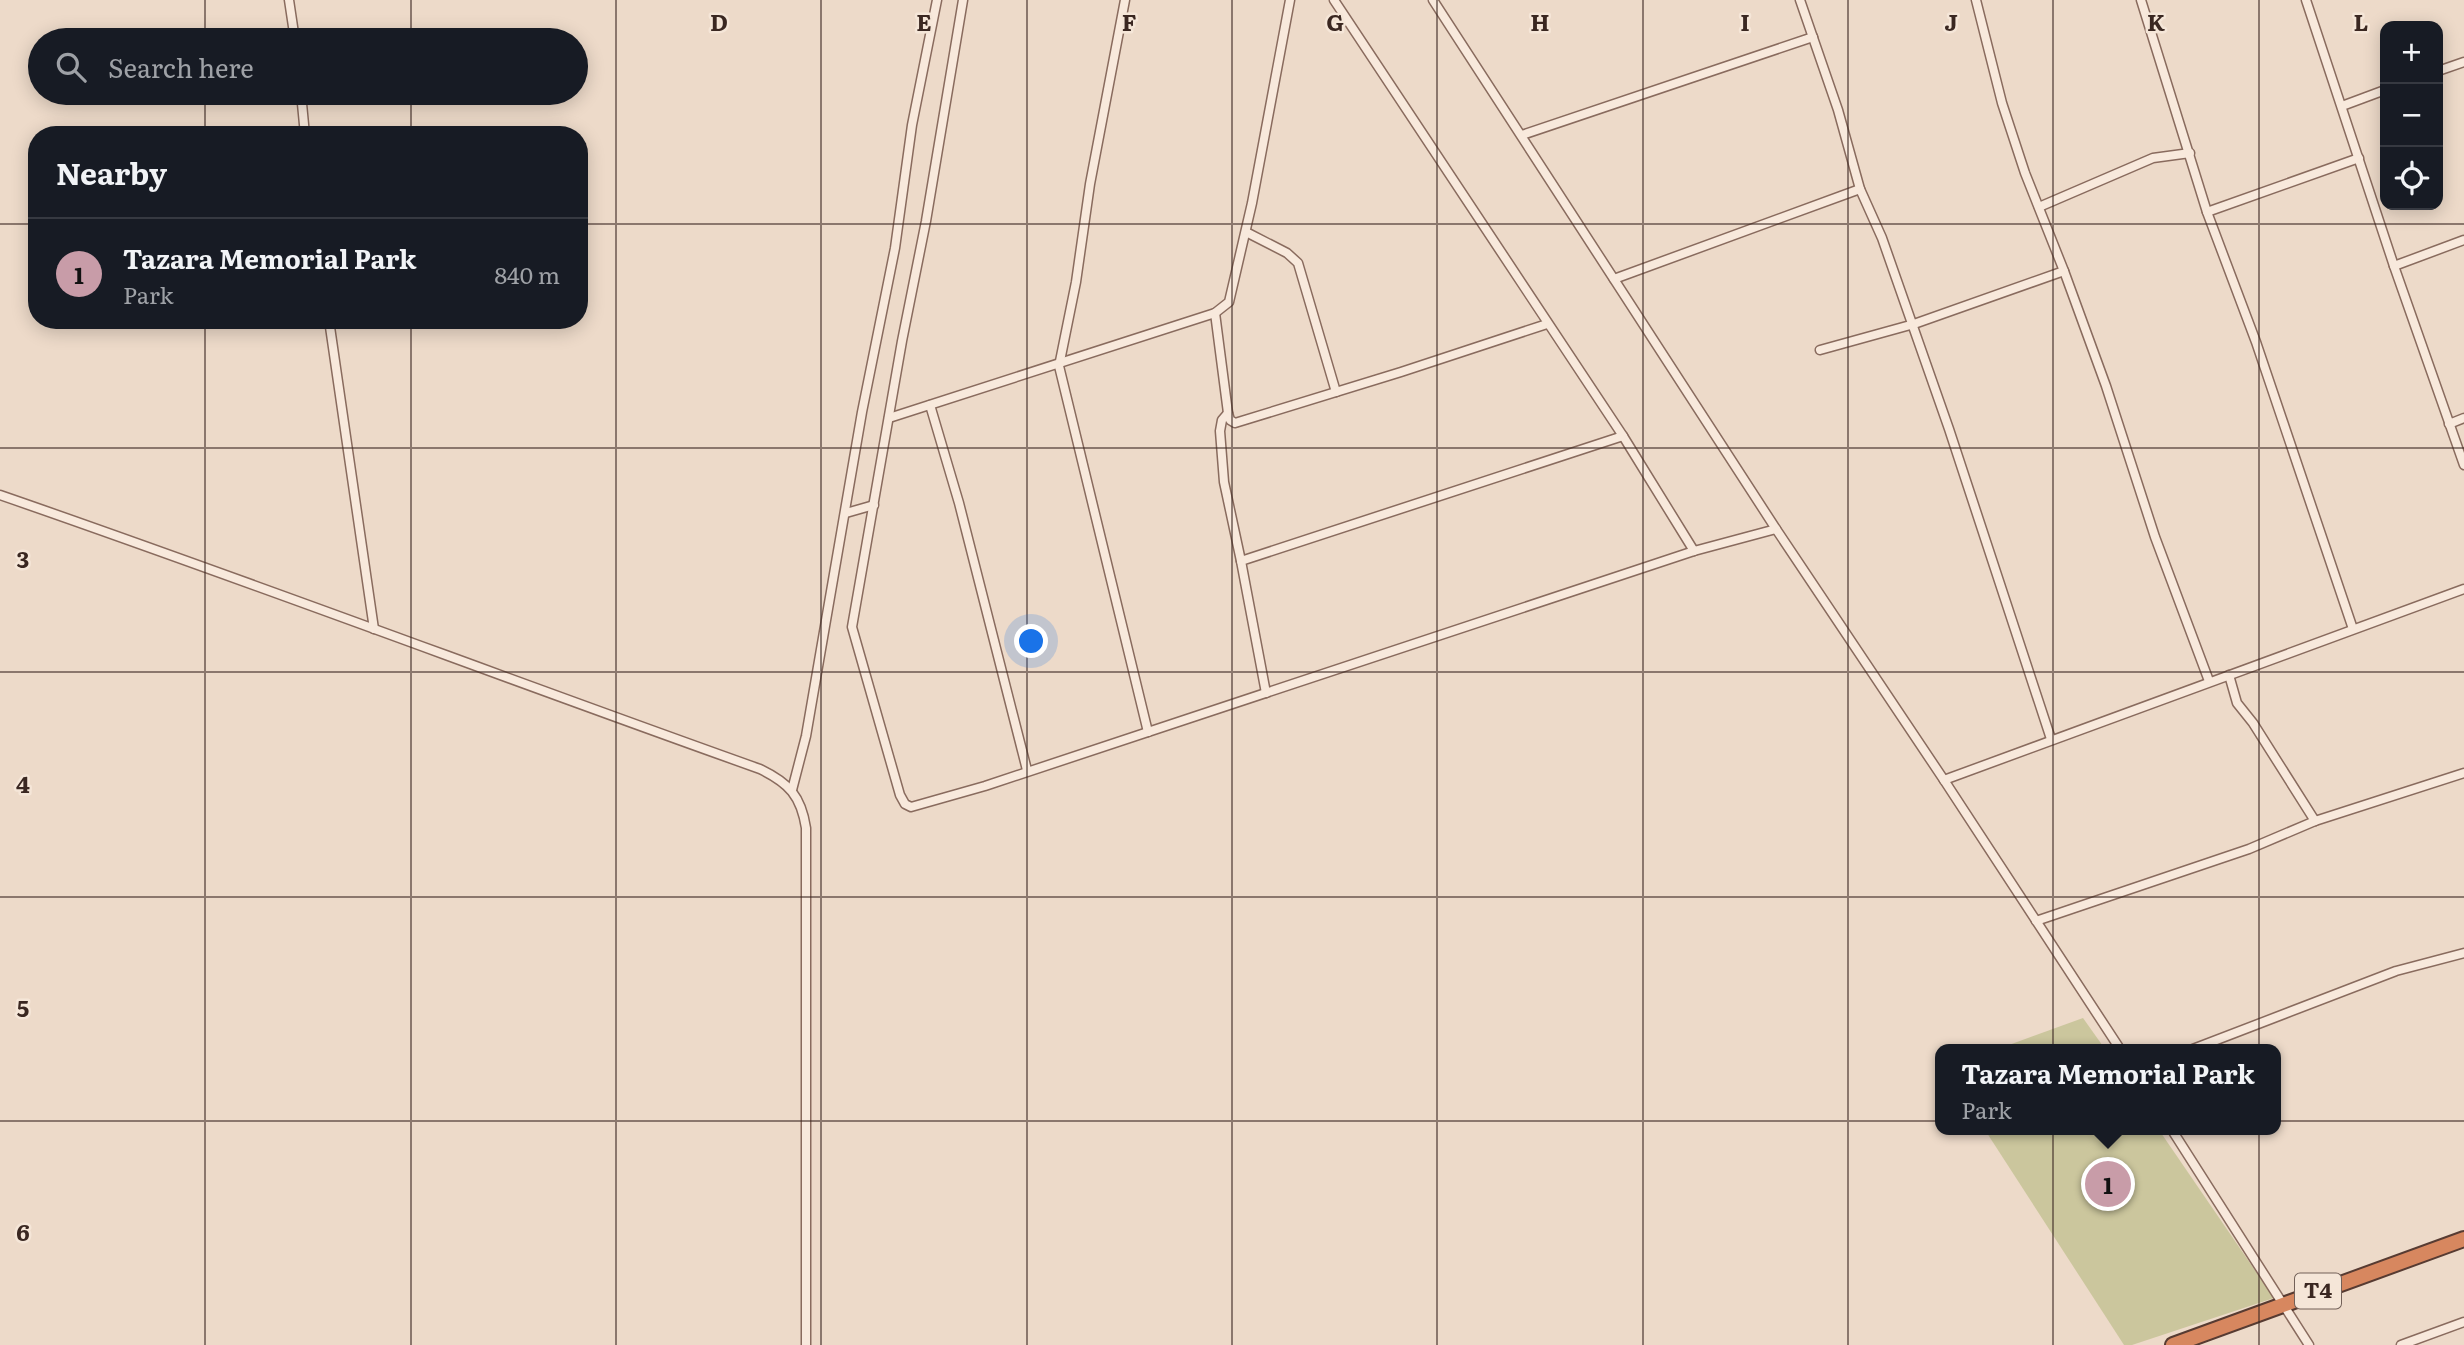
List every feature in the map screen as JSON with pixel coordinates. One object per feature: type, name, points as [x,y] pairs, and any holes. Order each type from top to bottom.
[{"type":"highway","name":"T4","points":[[2173,1345],[2464,1239]]},
{"type":"street","points":[[289,0],[293,28]]},
{"type":"street","points":[[792,790],[806,736],[862,412],[895,248],[912,125],[937,0]]},
{"type":"street","points":[[963,0],[852,627],[900,795],[905,804],[911,807],[985,786],[1694,551],[1776,529]]},
{"type":"street","points":[[1125,0],[1090,184],[1076,282],[1059,371],[1148,732]]},
{"type":"street","points":[[889,418],[1215,313],[1229,302],[1246,232],[1290,0]]},
{"type":"street","points":[[1334,0],[1623,436],[1694,551]]},
{"type":"street","points":[[1433,0],[1776,529],[2117,1044]]},
{"type":"street","points":[[1800,0],[1838,110],[1860,189],[1882,238],[1914,324],[2051,740]]},
{"type":"street","points":[[1976,0],[2002,103],[2106,386],[2155,537],[2209,681]]},
{"type":"street","points":[[2141,0],[2207,212],[2256,342],[2353,629]]},
{"type":"street","points":[[2306,0],[2394,266],[2464,465]]},
{"type":"street","points":[[1522,135],[1812,37]]},
{"type":"street","points":[[2443,69],[2464,62]]},
{"type":"street","points":[[2342,106],[2380,92]]},
{"type":"street","points":[[302,105],[304,126]]},
{"type":"street","points":[[2039,207],[2153,158],[2190,153]]},
{"type":"street","points":[[2207,212],[2359,158]]},
{"type":"street","points":[[1614,279],[1860,189]]},
{"type":"street","points":[[1246,232],[1287,253],[1298,263],[1336,392]]},
{"type":"street","points":[[2394,266],[2464,240]]},
{"type":"street","points":[[1821,350],[1914,324],[2064,271]]},
{"type":"street","points":[[1215,313],[1228,414],[1235,423],[1548,324]]},
{"type":"street","points":[[330,329],[374,629]]},
{"type":"street","points":[[930,405],[959,503],[1027,770]]},
{"type":"street","points":[[1228,414],[1222,420],[1220,430],[1224,482],[1266,693]]},
{"type":"street","points":[[2449,424],[2464,418]]},
{"type":"street","points":[[1241,561],[1623,436]]},
{"type":"street","points":[[0,495],[180,557],[760,769],[780,779],[792,790],[803,810],[806,828],[806,1345]]},
{"type":"street","points":[[846,513],[873,505]]},
{"type":"street","points":[[1944,780],[2464,589]]},
{"type":"street","points":[[2229,675],[2237,703],[2253,723],[2315,821]]},
{"type":"street","points":[[2036,921],[2249,849],[2315,821],[2464,773]]},
{"type":"street","points":[[2206,1044],[2385,975],[2464,953]]},
{"type":"street","points":[[2175,1135],[2285,1303],[2309,1345]]},
{"type":"street","points":[[2402,1345],[2464,1322]]},
{"type":"shaded area","points":[[2083,1018],[2101,1044],[2012,1044]]},
{"type":"shaded area","points":[[1988,1135],[2162,1135],[2274,1298],[2132,1345],[2124,1345]]},
{"type":"place","name":"Tazara Memorial Park","points":[[2108,1184]]}]
